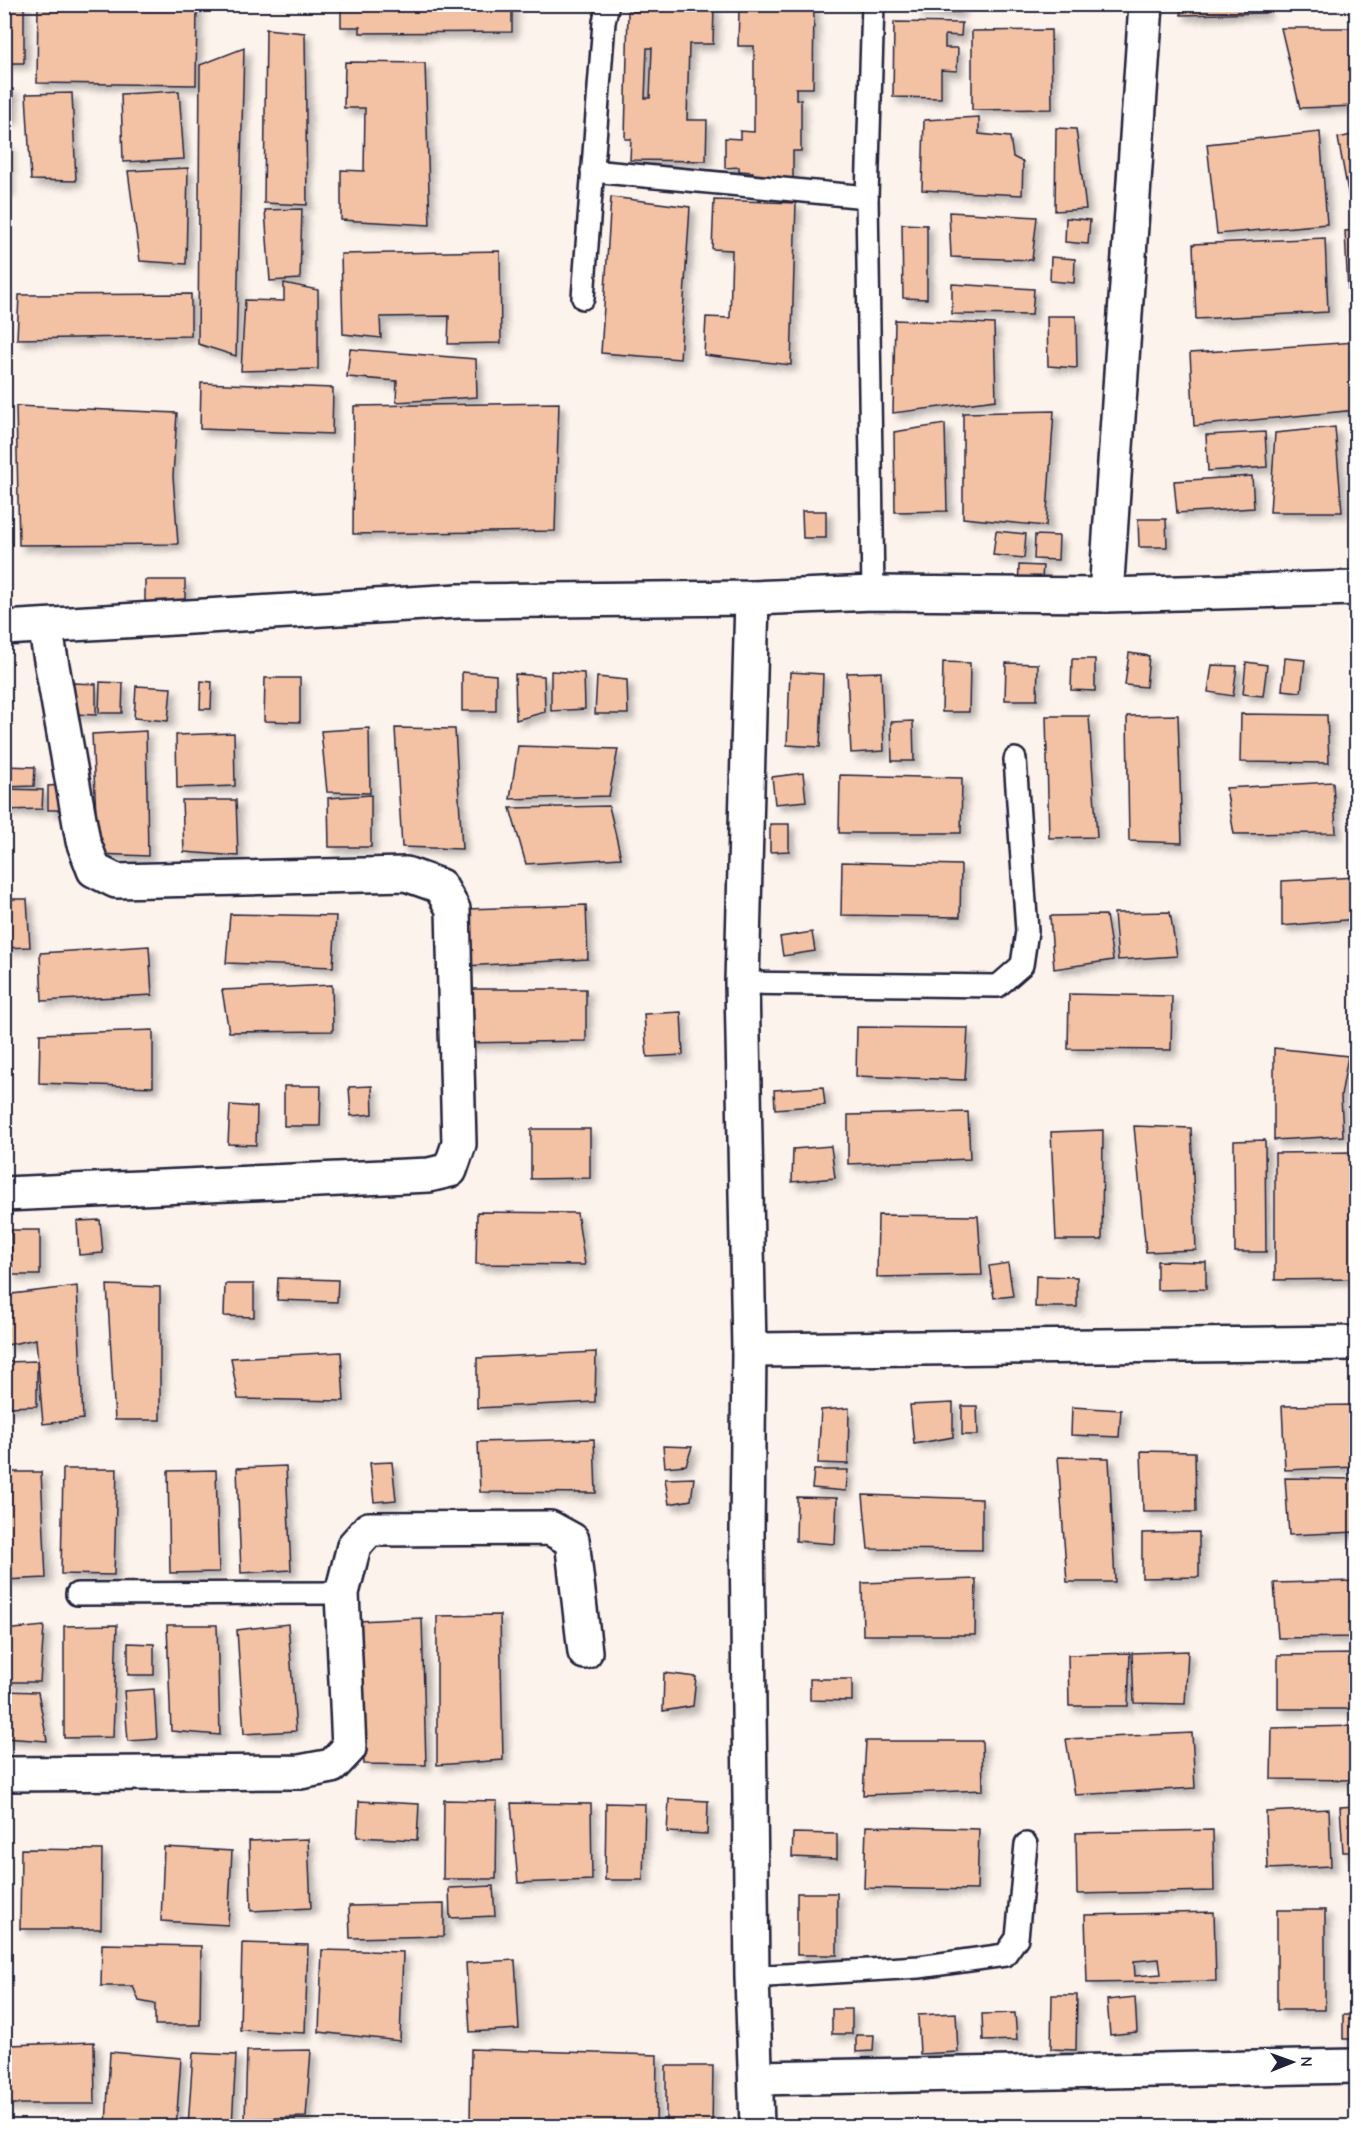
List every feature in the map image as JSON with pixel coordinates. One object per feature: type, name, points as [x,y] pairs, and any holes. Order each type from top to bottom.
[{"type":"street","points":[[1106,595],[1146,4]]},
{"type":"street","points":[[4,628],[458,601],[752,598],[873,593],[1106,595],[1356,588]]},
{"type":"street","points":[[752,598],[742,983],[749,1350],[747,1530],[752,1977],[757,2127]]},
{"type":"street","points":[[4,1194],[429,1175],[450,1170],[459,1144],[453,909],[440,886],[406,874],[116,881],[94,870],[83,841],[45,626]]},
{"type":"street","points":[[749,1350],[1356,1343]]},
{"type":"street","points":[[4,1774],[300,1772],[332,1766],[349,1748],[342,1593],[354,1546],[369,1529],[550,1528],[572,1540],[585,1652]]},
{"type":"street","points":[[757,2078],[1356,2066]]},
{"type":"lane","points":[[584,298],[604,22],[608,4]]},
{"type":"lane","points":[[873,4],[867,197],[873,593]]},
{"type":"lane","points":[[592,171],[867,197]]},
{"type":"lane","points":[[742,983],[998,986],[1022,965],[1027,931],[1015,759]]},
{"type":"lane","points":[[77,1594],[342,1593]]},
{"type":"lane","points":[[752,1977],[919,1967],[1005,1955],[1017,1938],[1026,1844]]},
{"type":"building","points":[[4,4],[24,4],[24,63],[4,63]]},
{"type":"building","points":[[38,4],[197,4],[196,85],[37,83]]},
{"type":"building","points":[[341,4],[512,4],[512,32],[360,33],[360,27],[341,27]]},
{"type":"building","points":[[638,4],[714,7],[713,44],[689,44],[687,120],[707,120],[706,161],[630,160],[631,139],[625,139],[628,11],[638,12]],"holes":[[[647,48],[652,48],[650,98],[645,98]]]},
{"type":"building","points":[[918,4],[960,4],[960,12],[918,12]]},
{"type":"building","points":[[1180,4],[1265,4],[1265,13],[1181,15]]},
{"type":"building","points":[[759,6],[814,6],[813,88],[796,88],[796,100],[801,100],[801,151],[793,151],[793,179],[753,178],[753,172],[739,171],[739,167],[725,168],[725,138],[740,139],[740,131],[754,132],[754,46],[738,46],[739,9],[759,10]]},
{"type":"building","points":[[894,22],[962,23],[961,36],[945,35],[945,48],[958,48],[957,71],[941,70],[941,98],[893,97]]},
{"type":"building","points":[[1281,28],[1356,28],[1356,106],[1300,108]]},
{"type":"building","points":[[266,29],[305,33],[307,205],[264,203]]},
{"type":"building","points":[[1051,30],[1052,109],[972,110],[972,31]]},
{"type":"building","points":[[244,48],[236,356],[198,344],[200,65]]},
{"type":"building","points":[[345,62],[425,63],[430,225],[341,220],[341,170],[364,171],[365,108],[344,108]]},
{"type":"building","points":[[4,89],[13,89],[12,119],[4,118]]},
{"type":"building","points":[[179,91],[184,159],[123,162],[121,94]]},
{"type":"building","points":[[72,93],[76,181],[31,180],[26,94]]},
{"type":"building","points":[[979,117],[979,134],[1010,137],[1013,157],[1023,162],[1022,195],[922,190],[924,120]]},
{"type":"building","points":[[1056,128],[1076,129],[1086,209],[1055,211]]},
{"type":"building","points":[[1320,132],[1327,224],[1217,234],[1207,144]]},
{"type":"building","points":[[1356,134],[1356,218],[1353,219],[1338,138]]},
{"type":"building","points":[[4,144],[8,144],[8,191],[4,191]]},
{"type":"building","points":[[188,168],[186,264],[140,261],[128,171]]},
{"type":"building","points":[[611,197],[690,207],[680,359],[601,353]]},
{"type":"building","points":[[714,200],[796,203],[791,365],[704,355],[706,317],[730,318],[732,250],[712,249]]},
{"type":"building","points":[[302,209],[300,279],[270,281],[265,210]]},
{"type":"building","points":[[949,212],[1037,217],[1032,260],[951,257]]},
{"type":"building","points":[[1066,218],[1090,220],[1088,244],[1065,242]]},
{"type":"building","points":[[902,224],[927,225],[927,299],[903,298]]},
{"type":"building","points":[[1356,230],[1356,310],[1349,312],[1345,231]]},
{"type":"building","points":[[1325,238],[1328,312],[1196,319],[1193,244]]},
{"type":"building","points":[[500,251],[501,343],[448,344],[449,316],[380,317],[381,338],[343,334],[341,254]]},
{"type":"building","points":[[1051,257],[1075,259],[1074,283],[1050,281]]},
{"type":"building","points":[[284,283],[318,290],[318,369],[241,371],[245,300],[284,301]]},
{"type":"building","points":[[952,284],[1034,289],[1032,315],[952,314]]},
{"type":"building","points":[[191,294],[191,336],[17,339],[19,295]]},
{"type":"building","points":[[1047,316],[1076,316],[1077,368],[1048,366]]},
{"type":"building","points":[[895,320],[994,324],[996,400],[893,413]]},
{"type":"building","points":[[1356,342],[1356,410],[1194,426],[1190,353]]},
{"type":"building","points":[[350,349],[476,359],[477,397],[396,402],[397,381],[347,377]]},
{"type":"building","points":[[201,383],[333,388],[332,434],[200,429]]},
{"type":"building","points":[[559,403],[555,531],[353,534],[354,406]]},
{"type":"building","points":[[16,406],[177,413],[173,476],[178,544],[19,545]]},
{"type":"building","points":[[1054,411],[1046,526],[963,518],[963,413]]},
{"type":"building","points":[[945,424],[947,511],[895,512],[894,432]]},
{"type":"building","points":[[1335,427],[1342,512],[1270,512],[1275,433]]},
{"type":"building","points":[[1265,432],[1267,467],[1208,471],[1206,435]]},
{"type":"building","points":[[1252,476],[1254,508],[1177,513],[1174,481]]},
{"type":"building","points":[[802,511],[826,511],[826,538],[803,538]]},
{"type":"building","points":[[1138,519],[1166,519],[1167,547],[1139,547]]},
{"type":"building","points":[[996,531],[1026,534],[1024,558],[993,555]]},
{"type":"building","points":[[1035,535],[1059,536],[1058,560],[1034,559]]},
{"type":"building","points":[[1019,565],[1043,566],[1041,590],[1018,589]]},
{"type":"building","points":[[145,580],[185,580],[185,607],[145,607]]},
{"type":"building","points":[[1129,653],[1149,656],[1146,687],[1125,685]]},
{"type":"building","points":[[1285,658],[1305,660],[1301,692],[1282,690]]},
{"type":"building","points":[[1072,659],[1095,659],[1095,691],[1071,690]]},
{"type":"building","points":[[943,662],[970,663],[969,712],[942,712]]},
{"type":"building","points":[[1246,662],[1267,665],[1263,696],[1243,694]]},
{"type":"building","points":[[1006,663],[1038,664],[1037,700],[1005,700]]},
{"type":"building","points":[[1212,665],[1237,666],[1233,696],[1208,692]]},
{"type":"building","points":[[551,671],[584,673],[585,709],[551,711]]},
{"type":"building","points":[[462,672],[496,675],[496,711],[462,711]]},
{"type":"building","points":[[790,672],[823,674],[820,747],[787,745]]},
{"type":"building","points":[[881,672],[884,751],[851,753],[847,673]]},
{"type":"building","points":[[515,674],[544,676],[545,712],[516,720]]},
{"type":"building","points":[[597,677],[627,680],[628,714],[595,714]]},
{"type":"building","points":[[265,678],[300,678],[300,722],[264,721]]},
{"type":"building","points":[[201,681],[212,682],[211,709],[200,709]]},
{"type":"building","points":[[100,682],[123,683],[122,713],[99,713]]},
{"type":"building","points":[[73,683],[96,684],[96,715],[73,714]]},
{"type":"building","points":[[136,686],[171,688],[168,721],[134,718]]},
{"type":"building","points":[[1241,714],[1327,715],[1329,763],[1240,762]]},
{"type":"building","points":[[1178,715],[1182,843],[1129,841],[1127,716]]},
{"type":"building","points":[[1046,716],[1089,716],[1097,837],[1049,838]]},
{"type":"building","points":[[913,721],[914,761],[892,761],[891,722]]},
{"type":"building","points":[[369,728],[370,793],[327,792],[321,731]]},
{"type":"building","points":[[395,728],[455,729],[462,849],[402,847]]},
{"type":"building","points":[[146,731],[148,856],[98,854],[92,734]]},
{"type":"building","points":[[234,733],[235,786],[177,788],[176,735]]},
{"type":"building","points":[[518,746],[618,749],[609,796],[510,799]]},
{"type":"building","points":[[4,766],[35,767],[34,786],[4,787]]},
{"type":"building","points":[[803,773],[806,801],[775,804],[772,777]]},
{"type":"building","points":[[840,775],[962,778],[961,833],[839,833]]},
{"type":"building","points":[[1333,782],[1336,833],[1234,834],[1226,788]]},
{"type":"building","points":[[62,785],[62,810],[48,810],[48,786]]},
{"type":"building","points":[[4,789],[43,790],[42,809],[4,810]]},
{"type":"building","points":[[371,795],[371,847],[329,847],[328,798]]},
{"type":"building","points":[[182,800],[236,800],[238,856],[184,852]]},
{"type":"building","points":[[609,806],[621,858],[526,864],[510,808]]},
{"type":"building","points":[[770,824],[789,824],[789,851],[770,852]]},
{"type":"building","points":[[842,862],[961,865],[960,917],[841,915]]},
{"type":"building","points":[[1356,877],[1356,919],[1282,926],[1282,881]]},
{"type":"building","points":[[4,899],[27,899],[30,947],[4,948]]},
{"type":"building","points":[[586,905],[588,959],[465,966],[466,909]]},
{"type":"building","points":[[1170,912],[1177,956],[1118,960],[1114,913]]},
{"type":"building","points":[[230,914],[336,916],[333,967],[226,963]]},
{"type":"building","points":[[1106,915],[1113,960],[1054,969],[1050,916]]},
{"type":"building","points":[[812,932],[815,951],[783,956],[780,937]]},
{"type":"building","points":[[149,946],[152,995],[42,1001],[40,953]]},
{"type":"building","points":[[332,985],[333,1031],[229,1032],[222,990]]},
{"type":"building","points":[[468,989],[586,989],[586,1041],[466,1043]]},
{"type":"building","points":[[1069,994],[1172,996],[1171,1050],[1068,1049]]},
{"type":"building","points":[[681,1012],[683,1055],[647,1057],[644,1014]]},
{"type":"building","points":[[857,1027],[968,1028],[965,1080],[856,1076]]},
{"type":"building","points":[[153,1030],[153,1087],[39,1083],[40,1034]]},
{"type":"building","points":[[1274,1048],[1348,1056],[1341,1096],[1343,1136],[1274,1140]]},
{"type":"building","points":[[1356,1076],[1356,1137],[1354,1137],[1353,1095]]},
{"type":"building","points":[[284,1086],[321,1086],[320,1126],[284,1126]]},
{"type":"building","points":[[372,1086],[373,1114],[351,1116],[349,1087]]},
{"type":"building","points":[[823,1087],[825,1105],[775,1109],[774,1090]]},
{"type":"building","points":[[230,1105],[257,1107],[256,1145],[228,1144]]},
{"type":"building","points":[[968,1112],[970,1159],[848,1164],[848,1115]]},
{"type":"building","points":[[1134,1126],[1191,1128],[1196,1250],[1146,1252]]},
{"type":"building","points":[[531,1129],[590,1129],[590,1178],[531,1179]]},
{"type":"building","points":[[1103,1130],[1102,1240],[1056,1240],[1051,1132]]},
{"type":"building","points":[[1265,1140],[1266,1252],[1235,1252],[1234,1141]]},
{"type":"building","points":[[831,1146],[835,1178],[792,1182],[793,1149]]},
{"type":"building","points":[[1356,1152],[1356,1279],[1275,1280],[1275,1153]]},
{"type":"building","points":[[477,1212],[577,1213],[585,1265],[476,1264]]},
{"type":"building","points":[[878,1215],[978,1216],[982,1275],[877,1277]]},
{"type":"building","points":[[100,1220],[103,1253],[79,1255],[77,1221]]},
{"type":"building","points":[[11,1230],[40,1230],[40,1275],[12,1275]]},
{"type":"building","points":[[1157,1261],[1206,1262],[1206,1289],[1157,1290]]},
{"type":"building","points":[[1008,1263],[1013,1296],[994,1298],[989,1266]]},
{"type":"building","points":[[1036,1276],[1077,1277],[1077,1307],[1035,1307]]},
{"type":"building","points":[[278,1278],[338,1280],[337,1302],[277,1300]]},
{"type":"building","points":[[225,1284],[254,1284],[254,1317],[224,1316]]},
{"type":"building","points":[[107,1285],[160,1287],[160,1420],[115,1420]]},
{"type":"building","points":[[77,1286],[83,1419],[43,1424],[36,1339],[7,1345],[4,1295]]},
{"type":"building","points":[[341,1352],[344,1401],[238,1399],[231,1358]]},
{"type":"building","points":[[596,1352],[595,1402],[477,1408],[477,1358]]},
{"type":"building","points":[[37,1361],[37,1406],[5,1407],[6,1362]]},
{"type":"building","points":[[953,1403],[953,1437],[914,1444],[910,1405]]},
{"type":"building","points":[[1356,1405],[1356,1467],[1285,1470],[1282,1406]]},
{"type":"building","points":[[962,1406],[977,1406],[978,1435],[962,1435]]},
{"type":"building","points":[[1072,1407],[1121,1410],[1119,1437],[1071,1435]]},
{"type":"building","points":[[849,1408],[848,1464],[818,1463],[821,1410]]},
{"type":"building","points":[[594,1439],[596,1493],[480,1492],[478,1442]]},
{"type":"building","points":[[663,1446],[692,1447],[686,1465],[665,1467]]},
{"type":"building","points":[[1141,1451],[1195,1452],[1196,1512],[1143,1512]]},
{"type":"building","points":[[1058,1457],[1109,1458],[1115,1582],[1067,1582]]},
{"type":"building","points":[[392,1462],[396,1500],[374,1502],[370,1463]]},
{"type":"building","points":[[286,1466],[291,1570],[241,1573],[237,1468]]},
{"type":"building","points":[[63,1469],[117,1469],[114,1575],[61,1574]]},
{"type":"building","points":[[216,1470],[219,1572],[170,1573],[168,1471]]},
{"type":"building","points":[[814,1470],[848,1470],[846,1491],[812,1488]]},
{"type":"building","points":[[4,1472],[41,1472],[46,1578],[4,1580]]},
{"type":"building","points":[[694,1478],[691,1500],[669,1504],[665,1479]]},
{"type":"building","points":[[1285,1478],[1356,1479],[1356,1532],[1289,1535]]},
{"type":"building","points":[[863,1495],[982,1499],[982,1550],[868,1549]]},
{"type":"building","points":[[797,1497],[837,1498],[835,1544],[796,1541]]},
{"type":"building","points":[[1199,1532],[1199,1577],[1142,1578],[1142,1533]]},
{"type":"building","points":[[976,1579],[975,1635],[863,1635],[862,1583]]},
{"type":"building","points":[[1356,1581],[1356,1637],[1278,1638],[1274,1583]]},
{"type":"building","points":[[500,1615],[503,1760],[437,1765],[437,1616]]},
{"type":"building","points":[[422,1618],[426,1765],[364,1764],[358,1621]]},
{"type":"building","points":[[288,1624],[296,1731],[244,1734],[237,1630]]},
{"type":"building","points":[[117,1625],[113,1737],[64,1738],[64,1626]]},
{"type":"building","points":[[167,1625],[217,1625],[220,1735],[171,1731]]},
{"type":"building","points":[[44,1626],[40,1682],[4,1682],[4,1630]]},
{"type":"building","points":[[128,1643],[154,1644],[154,1675],[128,1675]]},
{"type":"building","points":[[1188,1651],[1185,1704],[1134,1703],[1132,1653]]},
{"type":"building","points":[[1130,1653],[1128,1706],[1069,1706],[1068,1655]]},
{"type":"building","points":[[1356,1654],[1356,1709],[1278,1709],[1278,1655]]},
{"type":"building","points":[[664,1673],[696,1677],[693,1706],[663,1711]]},
{"type":"building","points":[[810,1679],[852,1679],[852,1701],[810,1700]]},
{"type":"building","points":[[154,1689],[157,1739],[128,1741],[124,1691]]},
{"type":"building","points":[[4,1691],[38,1692],[47,1741],[4,1738]]},
{"type":"building","points":[[1356,1726],[1356,1780],[1271,1779],[1272,1728]]},
{"type":"building","points":[[1192,1733],[1195,1788],[1075,1795],[1066,1739]]},
{"type":"building","points":[[866,1741],[982,1741],[983,1790],[863,1795]]},
{"type":"building","points":[[669,1799],[708,1801],[707,1834],[667,1832]]},
{"type":"building","points":[[444,1800],[497,1801],[496,1879],[443,1879]]},
{"type":"building","points":[[359,1801],[419,1804],[417,1840],[357,1837]]},
{"type":"building","points":[[511,1803],[591,1804],[592,1880],[518,1883]]},
{"type":"building","points":[[606,1803],[645,1804],[643,1880],[605,1880]]},
{"type":"building","points":[[1356,1806],[1356,1852],[1343,1852],[1340,1807]]},
{"type":"building","points":[[1329,1809],[1331,1866],[1268,1869],[1266,1812]]},
{"type":"building","points":[[866,1826],[979,1829],[977,1890],[864,1888]]},
{"type":"building","points":[[1213,1830],[1214,1891],[1077,1894],[1076,1833]]},
{"type":"building","points":[[793,1833],[837,1834],[837,1859],[792,1857]]},
{"type":"building","points":[[308,1839],[311,1908],[251,1911],[249,1841]]},
{"type":"building","points":[[164,1847],[232,1851],[228,1925],[161,1921]]},
{"type":"building","points":[[21,1849],[102,1850],[101,1929],[20,1929]]},
{"type":"building","points":[[493,1886],[495,1916],[450,1918],[449,1888]]},
{"type":"building","points":[[797,1893],[837,1893],[837,1955],[797,1955]]},
{"type":"building","points":[[444,1904],[444,1936],[350,1938],[349,1906]]},
{"type":"building","points":[[1277,1910],[1325,1910],[1325,2010],[1277,2010]]},
{"type":"building","points":[[1214,1912],[1216,1981],[1087,1983],[1085,1915]],"holes":[[[1159,1959],[1161,1974],[1135,1976],[1134,1961]]]},
{"type":"building","points":[[242,1943],[308,1945],[305,2033],[240,2030]]},
{"type":"building","points":[[102,1944],[201,1946],[200,2025],[155,2025],[155,2004],[139,2001],[133,1986],[101,1986]]},
{"type":"building","points":[[322,1950],[403,1952],[400,2041],[319,2032]]},
{"type":"building","points":[[515,1960],[519,2029],[470,2032],[466,1963]]},
{"type":"building","points":[[1052,1995],[1077,1995],[1076,2050],[1051,2049]]},
{"type":"building","points":[[1135,1997],[1137,2032],[1110,2035],[1107,2000]]},
{"type":"building","points":[[832,2009],[852,2009],[852,2034],[832,2034]]},
{"type":"building","points":[[956,2013],[958,2052],[920,2054],[918,2015]]},
{"type":"building","points":[[1015,2013],[1017,2040],[983,2041],[982,2014]]},
{"type":"building","points":[[1343,2015],[1356,2015],[1356,2039],[1343,2039]]},
{"type":"building","points":[[856,2035],[874,2035],[873,2051],[856,2052]]},
{"type":"building","points":[[94,2042],[95,2104],[6,2104],[9,2045]]},
{"type":"building","points":[[471,2049],[657,2055],[656,2126],[470,2126]]},
{"type":"building","points":[[311,2050],[306,2117],[245,2119],[247,2051]]},
{"type":"building","points":[[110,2052],[181,2058],[176,2126],[106,2126]]},
{"type":"building","points":[[193,2053],[236,2055],[232,2126],[188,2126]]},
{"type":"building","points":[[666,2066],[713,2066],[712,2126],[666,2126]]}]
